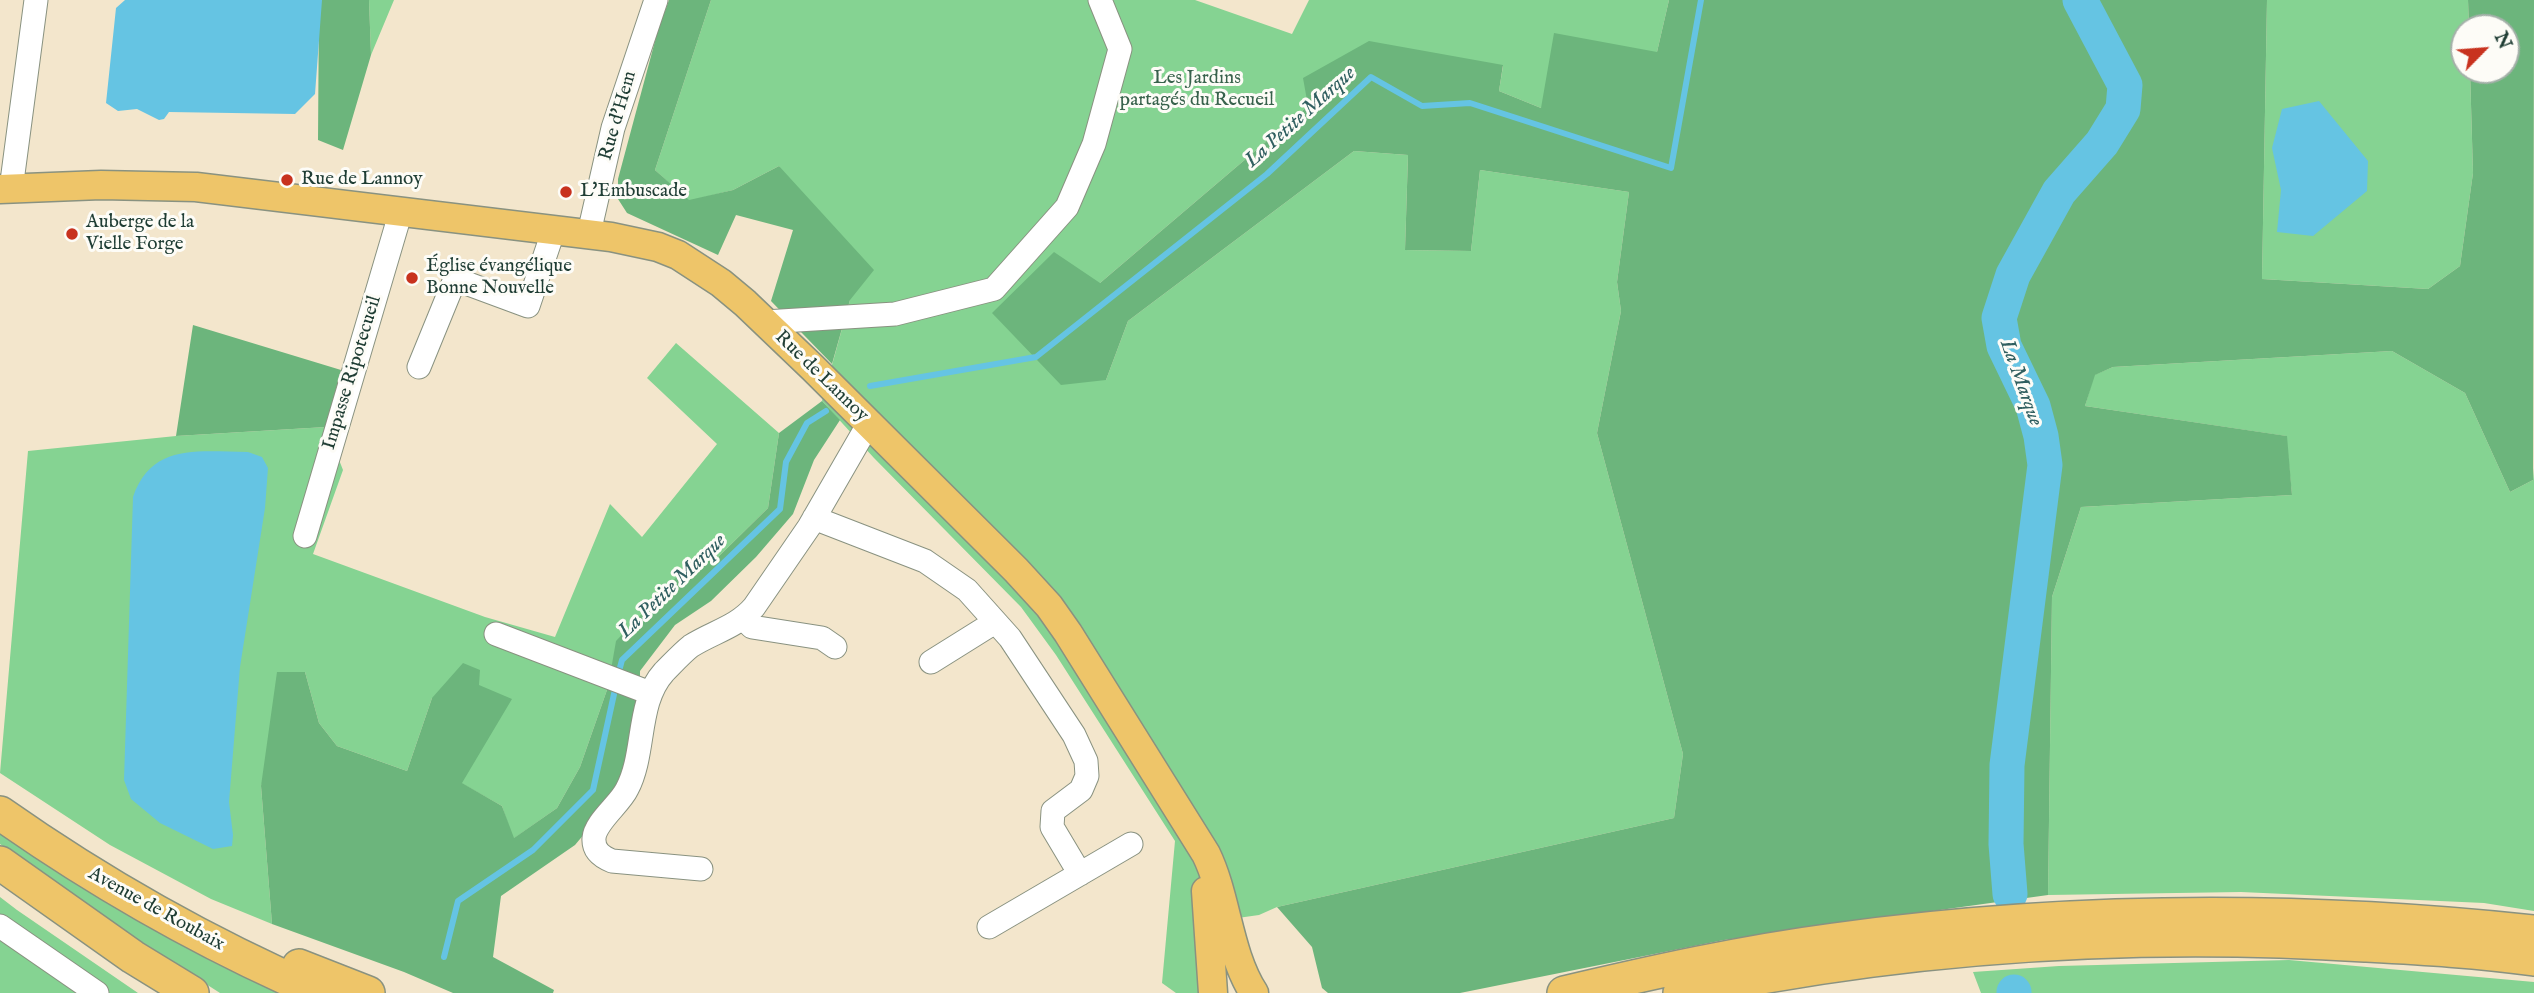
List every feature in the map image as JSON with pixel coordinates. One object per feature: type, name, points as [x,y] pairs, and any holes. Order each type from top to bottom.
[{"type":"highway","name":"Avenue de Roubaix","points":[[0,813],[111,887],[205,939],[320,993]]},
{"type":"highway","points":[[73,862],[135,888],[299,966],[368,993]]},
{"type":"highway","points":[[0,863],[122,950],[192,993]]},
{"type":"highway","points":[[1564,993],[1695,964],[1833,940],[2060,918],[2260,915],[2412,922],[2534,932]]},
{"type":"highway","points":[[1680,993],[1897,958],[2025,946],[2153,940],[2288,940],[2424,948],[2534,959]]},
{"type":"main road","name":"Rue de Lannoy","points":[[5,189],[101,185],[197,187],[589,233],[645,244],[678,255],[721,283],[765,322],[869,423],[1049,606],[1091,668],[1211,865],[1242,970],[1254,993]]},
{"type":"main road","name":"Rue de Lannoy","points":[[1185,822],[1206,889],[1213,993]]},
{"type":"street","points":[[5,189],[36,0]]},
{"type":"street","name":"Rue d'Hem","points":[[589,233],[613,128],[656,0]]},
{"type":"street","points":[[765,322],[895,314],[993,289],[1067,207],[1094,144],[1120,49],[1100,0]]},
{"type":"street","name":"Impasse Ripotecueil","points":[[305,536],[401,211]]},
{"type":"street","points":[[419,367],[455,279],[528,306],[554,229]]},
{"type":"street","points":[[701,869],[612,861],[601,857],[596,849],[594,838],[598,828],[627,790],[638,759],[642,690],[690,647],[744,619],[814,518],[869,423]]},
{"type":"street","points":[[814,518],[925,561],[967,590],[1010,638],[1067,725],[1086,761],[1087,776],[1081,790],[1052,811],[1052,827],[1080,874]]},
{"type":"street","points":[[744,619],[752,627],[822,638],[835,647]]},
{"type":"street","points":[[931,662],[995,622]]},
{"type":"street","points":[[496,634],[642,690]]},
{"type":"street","points":[[989,926],[1132,844]]},
{"type":"street","points":[[0,926],[97,993]]},
{"type":"green space","points":[[319,0],[369,0],[371,55],[343,150],[318,140]]},
{"type":"green space","points":[[369,0],[394,0],[371,55]]},
{"type":"green space","points":[[669,0],[711,0],[655,170],[689,200],[733,190],[779,166],[874,270],[850,300],[832,364],[771,301],[793,230],[736,215],[718,255],[627,213],[618,199],[618,179],[658,30]]},
{"type":"green space","name":"Les Jardins partagés du Recueil","points":[[711,0],[1195,0],[1292,34],[1309,0],[1669,0],[1657,52],[1541,108],[1499,91],[1503,66],[1308,106],[1100,283],[993,313],[1022,343],[1106,380],[1128,321],[1354,151],[1408,155],[1405,250],[1471,251],[1480,170],[1629,192],[1617,282],[1621,311],[1597,433],[1683,754],[1674,818],[1277,907],[1259,915],[1202,923],[1203,993],[1176,993],[1162,983],[1175,841],[1056,655],[1021,607],[874,458],[822,401],[850,300],[779,166],[733,190],[689,201],[655,170]]},
{"type":"green space","points":[[1669,0],[2267,0],[2262,279],[2428,289],[2460,266],[2473,173],[2470,84],[2520,84],[2520,14],[2468,14],[2468,0],[2534,0],[2533,480],[2510,492],[2465,393],[2392,351],[2113,367],[2095,375],[2085,406],[2287,436],[2292,495],[2081,507],[2052,597],[2048,895],[1724,940],[1460,993],[1328,993],[1322,988],[1312,947],[1277,907],[1674,818],[1683,754],[1597,433],[1621,311],[1617,282],[1629,192],[1480,170],[1471,251],[1405,250],[1408,155],[1354,151],[1128,321],[1106,380],[1061,385],[992,313],[1054,252],[1100,283],[1308,106],[1303,78],[1369,41],[1503,65],[1499,91],[1541,108],[1554,33],[1657,52]]},
{"type":"green space","points":[[2267,0],[2468,0],[2468,14],[2450,14],[2450,84],[2470,84],[2473,173],[2460,266],[2428,289],[2262,279]]},
{"type":"green space","points":[[193,325],[341,370],[326,427],[176,436]]},
{"type":"green space","points":[[676,343],[779,433],[768,508],[714,561],[608,687],[580,767],[557,808],[513,839],[502,806],[461,783],[432,698],[407,771],[337,746],[319,723],[305,672],[261,786],[272,924],[211,899],[110,845],[0,773],[28,451],[176,436],[326,427],[343,470],[313,554],[485,617],[555,637],[610,504],[642,537],[717,444],[647,378]]},
{"type":"green space","points":[[2392,351],[2465,393],[2510,492],[2533,480],[2534,468],[2534,911],[2484,903],[2241,892],[2048,895],[2052,597],[2081,507],[2292,495],[2286,436],[2085,406],[2094,375],[2113,367]]},
{"type":"green space","points":[[822,401],[840,420],[814,460],[793,514],[756,557],[711,601],[675,625],[640,671],[640,684],[620,791],[575,845],[501,896],[493,957],[554,990],[553,993],[453,993],[404,972],[272,924],[261,786],[277,672],[305,672],[319,723],[337,746],[407,771],[432,698],[463,663],[480,670],[479,685],[512,699],[462,783],[502,806],[514,838],[557,808],[580,767],[608,687],[616,641],[691,562],[714,561],[768,508],[779,433]]},
{"type":"green space","points":[[0,828],[291,993],[220,993],[61,891],[0,844]]},
{"type":"green space","points":[[0,897],[17,910],[138,993],[0,993]]},
{"type":"green space","points":[[2289,960],[2534,982],[2534,993],[1981,993],[1973,972],[2059,966]]},
{"type":"water","points":[[125,0],[322,0],[315,94],[295,114],[169,112],[164,119],[159,120],[137,109],[118,111],[106,103],[116,8]]},
{"type":"water","points":[[2319,101],[2368,161],[2367,191],[2313,236],[2277,232],[2281,190],[2272,148],[2282,109]]},
{"type":"water","points":[[196,452],[248,452],[262,457],[268,468],[265,508],[240,667],[229,802],[232,846],[213,849],[160,823],[131,799],[124,780],[133,497],[141,479],[152,467],[165,459]]},
{"type":"waterway","name":"La Petite Marque","points":[[870,386],[1036,357],[1267,174],[1371,77],[1422,106],[1470,103],[1671,168],[1701,0]]},
{"type":"waterway","name":"La Marque","points":[[2010,894],[2006,844],[2007,765],[2045,465],[2033,406],[2004,346],[1999,318],[2013,275],[2059,192],[2102,143],[2123,109],[2125,85],[2080,0]]},
{"type":"waterway","name":"La Petite Marque","points":[[618,675],[622,660],[780,509],[786,462],[807,423],[826,411]]},
{"type":"waterway","name":"La Petite Marque","points":[[444,957],[458,901],[533,850],[593,790],[616,685]]},
{"type":"place","name":"Rue de Lannoy","points":[[287,180]]},
{"type":"place","name":"L'Embuscade","points":[[566,192]]},
{"type":"place","name":"Auberge de la Vielle Forge","points":[[72,234]]},
{"type":"place","name":"Église évangélique Bonne Nouvelle","points":[[412,278]]}]
